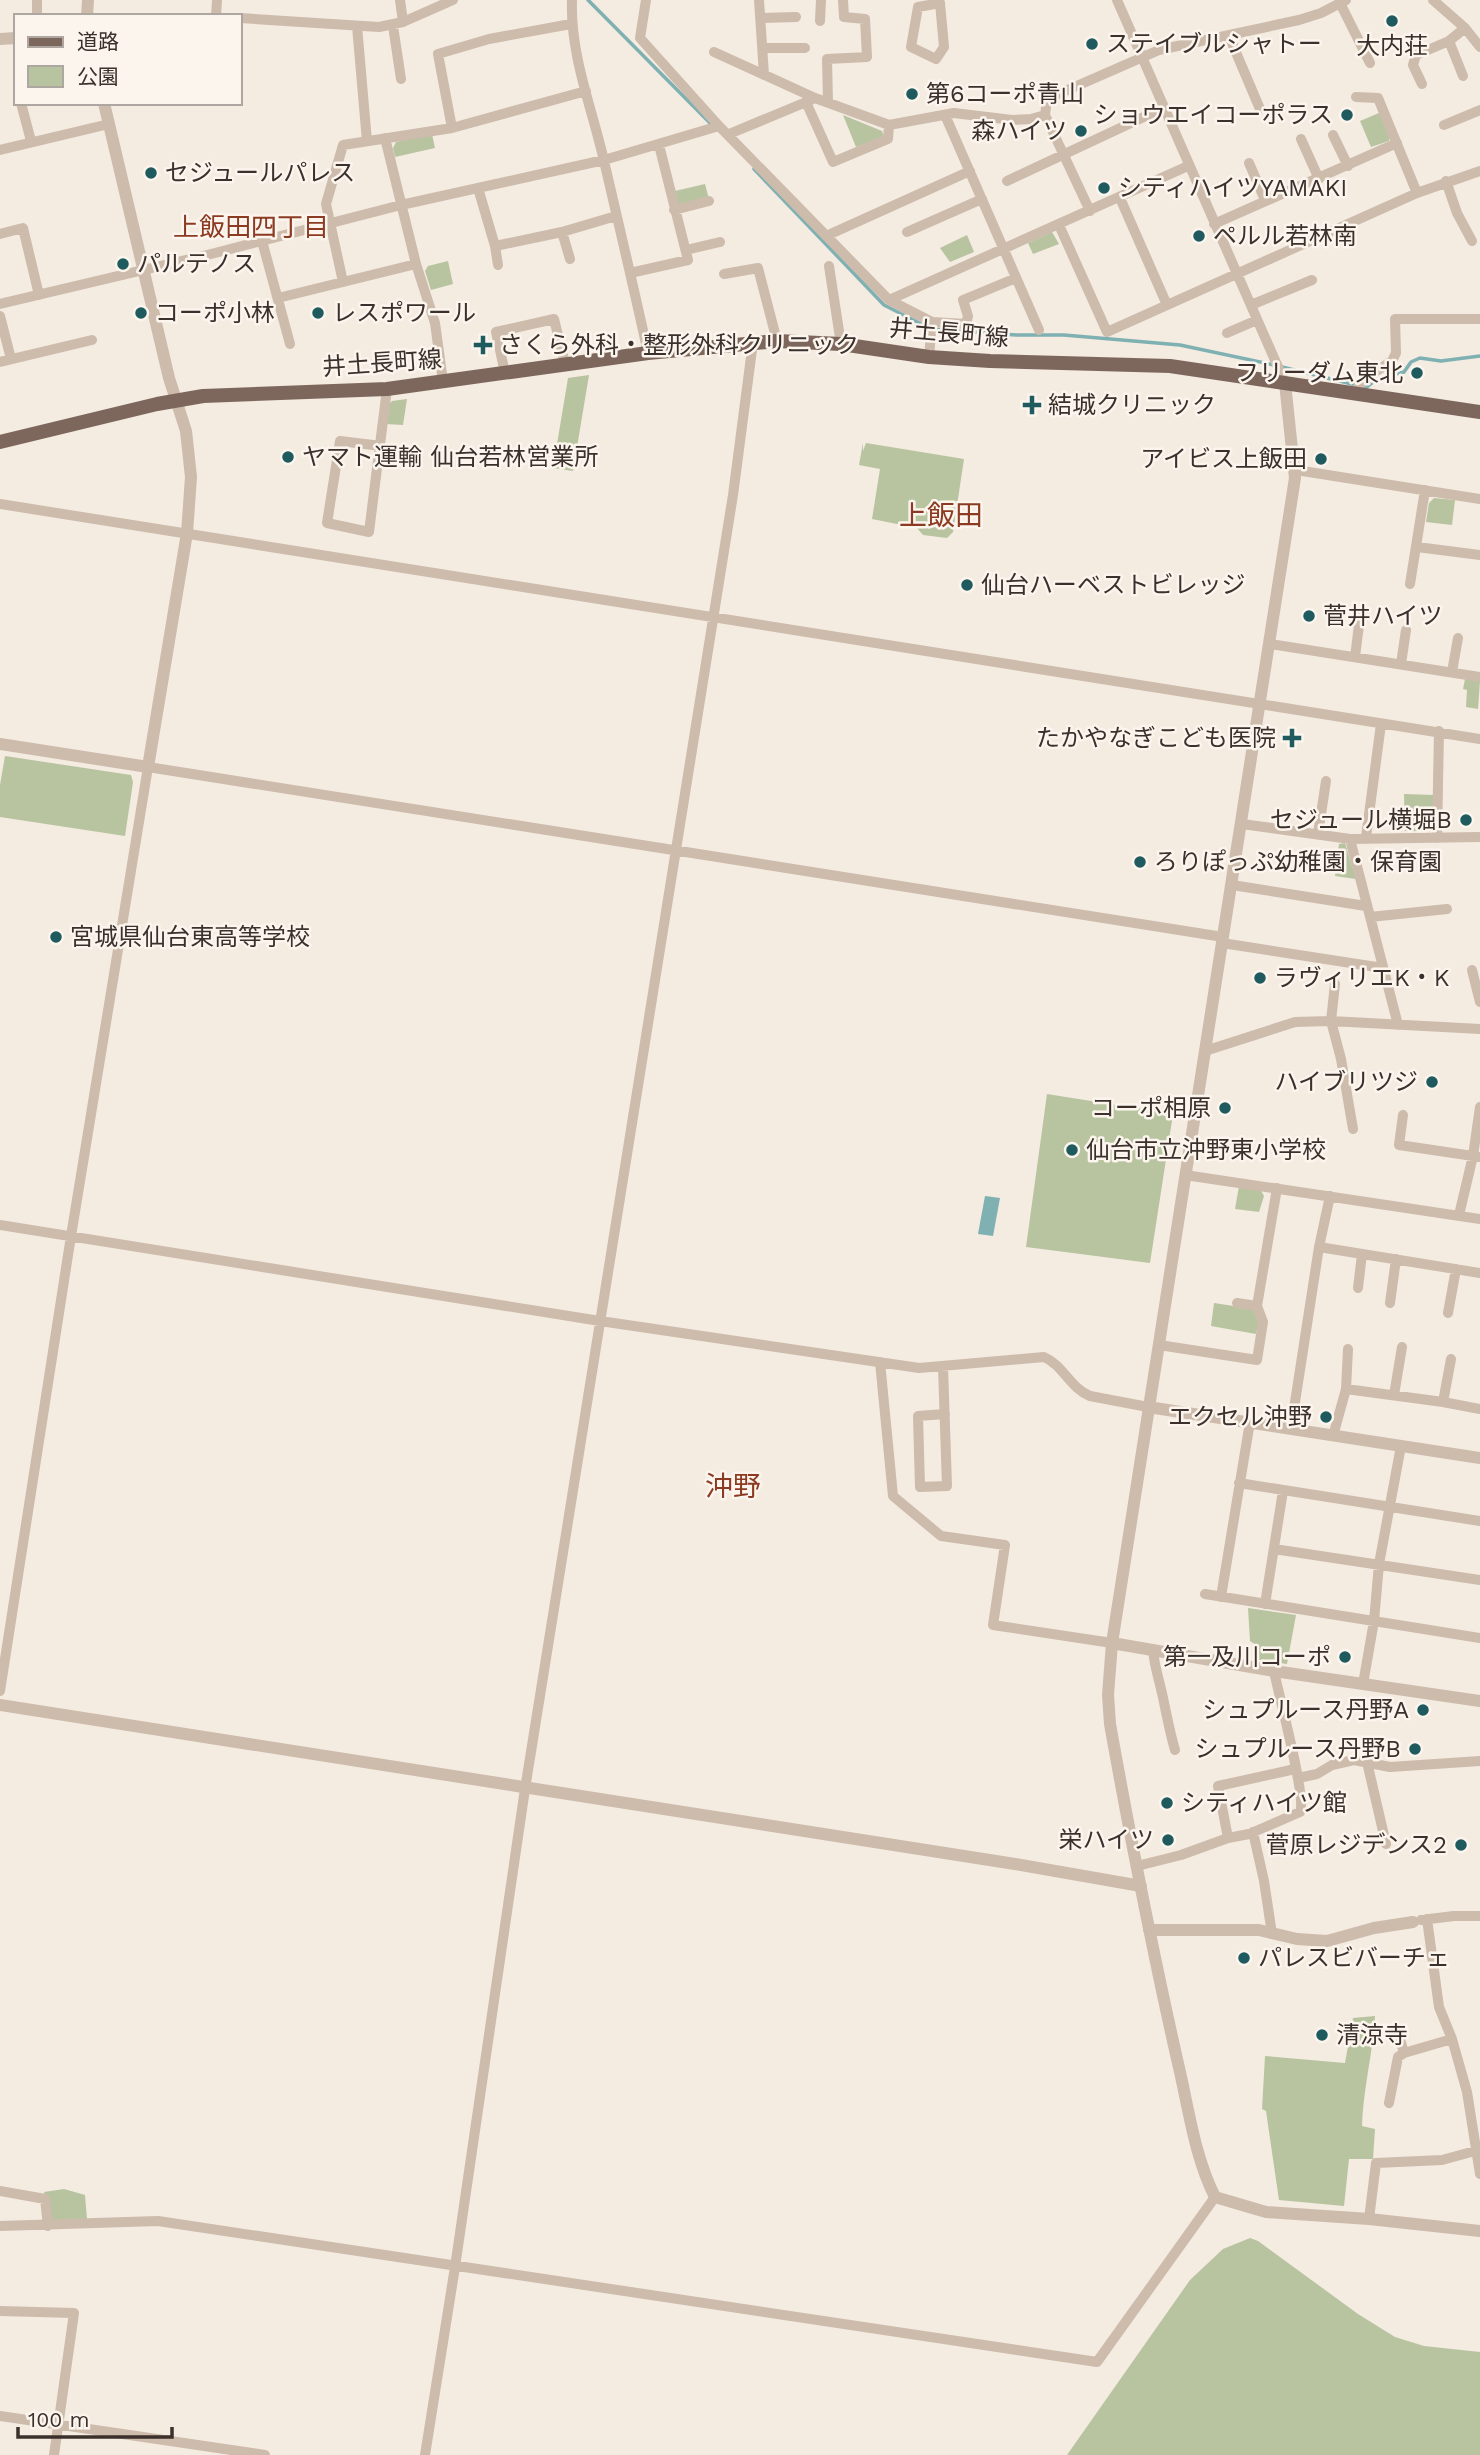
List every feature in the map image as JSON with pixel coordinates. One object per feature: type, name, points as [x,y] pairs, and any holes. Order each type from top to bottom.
[{"type":"main road","name":"井土長町線","points":[[0,442],[176,400],[222,394],[387,389],[648,353],[777,341],[841,344],[929,357],[990,361],[1170,366],[1480,412]]},
{"type":"street","points":[[400,0],[398,24],[401,79]]},
{"type":"street","points":[[242,18],[379,27],[398,24],[453,0]]},
{"type":"street","points":[[572,0],[571,24],[648,353]]},
{"type":"street","points":[[646,0],[640,38],[715,128],[729,134],[890,300],[931,327],[966,324],[968,316],[963,300],[1016,278]]},
{"type":"street","points":[[760,0],[764,75]]},
{"type":"street","points":[[820,21],[821,0]]},
{"type":"street","points":[[828,103],[827,59],[867,57],[865,19],[844,17],[843,0]]},
{"type":"street","points":[[1117,0],[1285,383],[1296,470],[1112,1643],[1108,1695],[1110,1724],[1149,1930],[1198,2148],[1208,2184],[1215,2197],[1266,2212],[1480,2231]]},
{"type":"street","points":[[1433,0],[1465,28],[1480,47]]},
{"type":"street","points":[[940,2],[944,47],[936,59],[911,47],[918,7],[940,2]]},
{"type":"street","points":[[1090,211],[1045,115],[1047,99],[1159,50],[1299,20],[1343,2],[1370,63]]},
{"type":"street","points":[[762,18],[796,17]]},
{"type":"street","points":[[452,128],[438,54],[489,39],[571,24]]},
{"type":"street","points":[[357,26],[368,141]]},
{"type":"street","points":[[1422,84],[1413,65],[1416,55],[1449,41],[1465,28]]},
{"type":"street","points":[[1229,36],[1260,109]]},
{"type":"street","points":[[1449,41],[1462,76]]},
{"type":"street","points":[[763,48],[805,48]]},
{"type":"street","points":[[714,52],[811,100],[828,103],[889,125],[954,113],[1012,120],[1045,115]]},
{"type":"street","points":[[343,282],[326,204],[343,145],[452,128],[586,91]]},
{"type":"street","points":[[1356,97],[1378,98],[1418,192]]},
{"type":"street","points":[[729,134],[811,100]]},
{"type":"street","points":[[811,100],[833,162],[888,139],[889,125]]},
{"type":"street","points":[[22,105],[31,141]]},
{"type":"street","points":[[0,1690],[192,493],[186,431],[143,270],[104,105]]},
{"type":"street","points":[[1007,181],[1163,108]]},
{"type":"street","points":[[1444,125],[1480,110]]},
{"type":"street","points":[[945,115],[1040,330]]},
{"type":"street","points":[[0,149],[109,124]]},
{"type":"street","points":[[0,304],[401,205],[604,160],[715,128]]},
{"type":"street","points":[[1333,135],[1348,166]]},
{"type":"street","points":[[385,138],[416,264],[435,323],[443,382]]},
{"type":"street","points":[[1301,139],[1319,178]]},
{"type":"street","points":[[1214,223],[1397,143]]},
{"type":"street","points":[[630,273],[688,260],[659,145]]},
{"type":"street","points":[[1249,163],[1265,200]]},
{"type":"street","points":[[890,300],[1188,166]]},
{"type":"street","points":[[826,236],[970,171]]},
{"type":"street","points":[[1059,225],[1107,331],[1418,192],[1480,171]]},
{"type":"street","points":[[1446,181],[1457,213],[1472,241]]},
{"type":"street","points":[[478,188],[498,265]]},
{"type":"street","points":[[1121,198],[1167,305]]},
{"type":"street","points":[[907,232],[982,199]]},
{"type":"street","points":[[674,210],[709,201]]},
{"type":"street","points":[[495,246],[562,232],[616,216]]},
{"type":"street","points":[[0,234],[23,228],[39,295]]},
{"type":"street","points":[[562,232],[570,259]]},
{"type":"street","points":[[262,241],[290,344]]},
{"type":"street","points":[[686,250],[720,242]]},
{"type":"street","points":[[278,298],[416,264]]},
{"type":"street","points":[[829,266],[841,344]]},
{"type":"street","points":[[724,274],[758,268],[777,341]]},
{"type":"street","points":[[1251,305],[1312,280]]},
{"type":"street","points":[[0,316],[11,359]]},
{"type":"street","points":[[505,373],[496,332],[554,319],[565,364]]},
{"type":"street","points":[[1353,393],[1365,380],[1392,361],[1396,353],[1395,319],[1480,320]]},
{"type":"street","points":[[1227,333],[1257,320]]},
{"type":"street","points":[[929,357],[931,327]]},
{"type":"street","points":[[0,362],[92,340]]},
{"type":"street","points":[[425,2455],[525,1789],[733,495],[753,342]]},
{"type":"street","points":[[381,446],[340,441],[327,523],[369,532],[381,446],[387,389]]},
{"type":"street","points":[[1296,470],[1480,499]]},
{"type":"street","points":[[1410,584],[1425,490]]},
{"type":"street","points":[[0,504],[1480,739]]},
{"type":"street","points":[[1417,547],[1480,555]]},
{"type":"street","points":[[1354,657],[1360,617]]},
{"type":"street","points":[[1401,664],[1406,630]]},
{"type":"street","points":[[1452,672],[1458,638]]},
{"type":"street","points":[[1270,643],[1480,677]]},
{"type":"street","points":[[1366,837],[1381,724]]},
{"type":"street","points":[[1437,838],[1439,731]]},
{"type":"street","points":[[0,744],[1383,968]]},
{"type":"street","points":[[1318,834],[1326,781]]},
{"type":"street","points":[[1242,824],[1350,839],[1480,837]]},
{"type":"street","points":[[1350,839],[1398,1025]]},
{"type":"street","points":[[1232,885],[1366,906]]},
{"type":"street","points":[[1370,917],[1447,909]]},
{"type":"street","points":[[1472,970],[1480,1002]]},
{"type":"street","points":[[1335,984],[1331,1021],[1342,1059],[1353,1129]]},
{"type":"street","points":[[1205,1051],[1295,1022],[1331,1021],[1480,1029]]},
{"type":"street","points":[[1459,1215],[1476,1156],[1480,1107]]},
{"type":"street","points":[[1403,1115],[1399,1145],[1476,1156]]},
{"type":"street","points":[[1185,1175],[1480,1219]]},
{"type":"street","points":[[1159,1345],[1257,1360],[1263,1322],[1257,1306],[1277,1188]]},
{"type":"street","points":[[1291,1428],[1319,1247],[1330,1196]]},
{"type":"street","points":[[0,1225],[600,1321],[919,1368],[1044,1357],[1054,1362],[1081,1392],[1090,1396],[1480,1458]]},
{"type":"street","points":[[1319,1247],[1480,1273]]},
{"type":"street","points":[[1358,1287],[1362,1254]]},
{"type":"street","points":[[1390,1303],[1396,1259]]},
{"type":"street","points":[[1448,1313],[1456,1269]]},
{"type":"street","points":[[1237,1303],[1257,1306]]},
{"type":"street","points":[[1394,1395],[1402,1347]]},
{"type":"street","points":[[1333,1436],[1346,1389],[1349,1349]]},
{"type":"street","points":[[1443,1402],[1451,1359]]},
{"type":"street","points":[[880,1362],[893,1496],[941,1536],[1005,1545],[993,1625],[1274,1671],[1480,1701]]},
{"type":"street","points":[[943,1367],[945,1414],[947,1486],[920,1487],[918,1416],[945,1414]]},
{"type":"street","points":[[1346,1389],[1480,1409]]},
{"type":"street","points":[[1221,1597],[1250,1422]]},
{"type":"street","points":[[1363,1684],[1374,1621],[1379,1564],[1401,1446]]},
{"type":"street","points":[[1239,1483],[1480,1521]]},
{"type":"street","points":[[1265,1604],[1283,1491]]},
{"type":"street","points":[[1274,1549],[1480,1580]]},
{"type":"street","points":[[1205,1594],[1480,1638]]},
{"type":"street","points":[[1153,1650],[1165,1716],[1175,1750]]},
{"type":"street","points":[[1137,1866],[1253,1832],[1300,1812],[1303,1806],[1274,1671]]},
{"type":"street","points":[[0,1705],[1141,1886]]},
{"type":"street","points":[[1228,1838],[1219,1786],[1296,1773],[1317,1774],[1332,1765],[1348,1761],[1390,1767],[1480,1761]]},
{"type":"street","points":[[1367,1762],[1386,1844]]},
{"type":"street","points":[[1253,1832],[1272,1934]]},
{"type":"street","points":[[1149,1930],[1259,1930],[1297,1939],[1327,1941],[1374,1928],[1427,1919],[1480,1916]]},
{"type":"street","points":[[1427,1919],[1439,2007],[1452,2039],[1467,2092],[1480,2174]]},
{"type":"street","points":[[1398,2032],[1404,2053]]},
{"type":"street","points":[[1389,2103],[1398,2057],[1452,2039]]},
{"type":"street","points":[[1368,2219],[1376,2163],[1442,2160],[1475,2151]]},
{"type":"street","points":[[0,2191],[46,2199],[48,2226]]},
{"type":"street","points":[[0,2226],[158,2221],[1097,2362],[1215,2197]]},
{"type":"street","points":[[0,2311],[74,2313],[54,2455]]},
{"type":"street","points":[[0,2416],[265,2455]]},
{"type":"green space","points":[[1379,113],[1390,135],[1389,141],[1371,147],[1360,121]]},
{"type":"green space","points":[[843,115],[882,131],[884,137],[856,147]]},
{"type":"green space","points":[[432,134],[435,148],[395,157],[393,148],[396,142]]},
{"type":"green space","points":[[705,184],[709,199],[679,206],[675,191]]},
{"type":"green space","points":[[1052,232],[1059,244],[1033,254],[1028,243]]},
{"type":"green space","points":[[967,235],[974,252],[950,262],[940,248]]},
{"type":"green space","points":[[448,261],[453,284],[431,290],[425,271],[428,266]]},
{"type":"green space","points":[[589,375],[573,471],[553,468],[568,378]]},
{"type":"green space","points":[[407,399],[403,425],[386,424],[387,407],[392,401]]},
{"type":"green space","points":[[863,443],[863,451],[866,443],[964,459],[953,532],[947,538],[923,535],[917,528],[872,519],[880,469],[859,465]]},
{"type":"green space","points":[[1434,498],[1455,500],[1452,525],[1426,522],[1429,503]]},
{"type":"green space","points":[[1465,679],[1480,681],[1478,709],[1466,707],[1467,690],[1463,689]]},
{"type":"green space","points":[[5,756],[131,775],[133,782],[125,836],[0,817],[0,785]]},
{"type":"green space","points":[[1404,794],[1434,795],[1434,823],[1430,831],[1405,831]]},
{"type":"green space","points":[[1345,843],[1356,879],[1335,876],[1339,844]]},
{"type":"green space","points":[[1047,1094],[1173,1114],[1150,1263],[1026,1247]]},
{"type":"green space","points":[[1239,1186],[1260,1189],[1264,1196],[1259,1212],[1235,1209]]},
{"type":"green space","points":[[1214,1303],[1253,1309],[1259,1321],[1256,1334],[1211,1326]]},
{"type":"green space","points":[[1248,1608],[1296,1615],[1287,1664],[1254,1659],[1256,1645],[1250,1641]]},
{"type":"green space","points":[[1375,2016],[1362,2126],[1375,2129],[1373,2159],[1349,2159],[1344,2206],[1279,2200],[1266,2111],[1262,2109],[1265,2056],[1345,2063],[1353,2018]]},
{"type":"green space","points":[[64,2189],[85,2195],[87,2219],[48,2222],[44,2192]]},
{"type":"green space","points":[[1250,2238],[1395,2337],[1424,2346],[1480,2352],[1480,2455],[1067,2455],[1190,2280],[1223,2249]]},
{"type":"water","points":[[985,1196],[1000,1198],[993,1236],[978,1234]]},
{"type":"waterway","points":[[588,0],[712,125]]},
{"type":"waterway","points":[[754,169],[884,305],[931,329],[1016,335],[1064,335],[1180,345],[1274,365]]},
{"type":"waterway","points":[[1363,386],[1367,387],[1377,379],[1404,372],[1411,362],[1420,358],[1441,361],[1480,356]]},
{"type":"waterway","points":[[1282,367],[1356,385]]},
{"type":"place","name":"大内荘","points":[[1392,21]]},
{"type":"place","name":"ステイブルシャトー","points":[[1092,44]]},
{"type":"place","name":"第6コーポ青山","points":[[912,94]]},
{"type":"place","name":"ショウエイコーポラス","points":[[1347,115]]},
{"type":"place","name":"森ハイツ","points":[[1081,131]]},
{"type":"place","name":"セジュールパレス","points":[[151,173]]},
{"type":"place","name":"シティハイツYAMAKI","points":[[1104,188]]},
{"type":"place","name":"ペルル若林南","points":[[1199,236]]},
{"type":"place","name":"パルテノス","points":[[123,264]]},
{"type":"place","name":"コーポ小林","points":[[141,313]]},
{"type":"place","name":"レスポワール","points":[[318,313]]},
{"type":"place","name":"さくら外科・整形外科クリニック","points":[[483,345]]},
{"type":"place","name":"フリーダム東北","points":[[1417,373]]},
{"type":"place","name":"結城クリニック","points":[[1032,405]]},
{"type":"place","name":"ヤマト運輸 仙台若林営業所","points":[[288,457]]},
{"type":"place","name":"アイビス上飯田","points":[[1321,459]]},
{"type":"place","name":"仙台ハーベストビレッジ","points":[[967,585]]},
{"type":"place","name":"菅井ハイツ","points":[[1309,616]]},
{"type":"place","name":"たかやなぎこども医院","points":[[1292,738]]},
{"type":"place","name":"セジュール横堀B","points":[[1466,820]]},
{"type":"place","name":"ろりぽっぷ幼稚園・保育園","points":[[1140,862]]},
{"type":"place","name":"宮城県仙台東高等学校","points":[[56,937]]},
{"type":"place","name":"ラヴィリエK・K","points":[[1260,978]]},
{"type":"place","name":"ハイブリツジ","points":[[1432,1082]]},
{"type":"place","name":"コーポ相原","points":[[1225,1108]]},
{"type":"place","name":"仙台市立沖野東小学校","points":[[1072,1150]]},
{"type":"place","name":"エクセル沖野","points":[[1326,1417]]},
{"type":"place","name":"第一及川コーポ","points":[[1345,1657]]},
{"type":"place","name":"シュプルース丹野A","points":[[1423,1710]]},
{"type":"place","name":"シュプルース丹野B","points":[[1415,1749]]},
{"type":"place","name":"シティハイツ館","points":[[1167,1803]]},
{"type":"place","name":"栄ハイツ","points":[[1168,1840]]},
{"type":"place","name":"菅原レジデンス2","points":[[1461,1845]]},
{"type":"place","name":"パレスビバーチェ","points":[[1244,1958]]},
{"type":"place","name":"清涼寺","points":[[1322,2035]]},
{"type":"district","name":"上飯田四丁目","points":[[251,227]]},
{"type":"district","name":"上飯田","points":[[941,515]]},
{"type":"district","name":"沖野","points":[[733,1486]]}]
